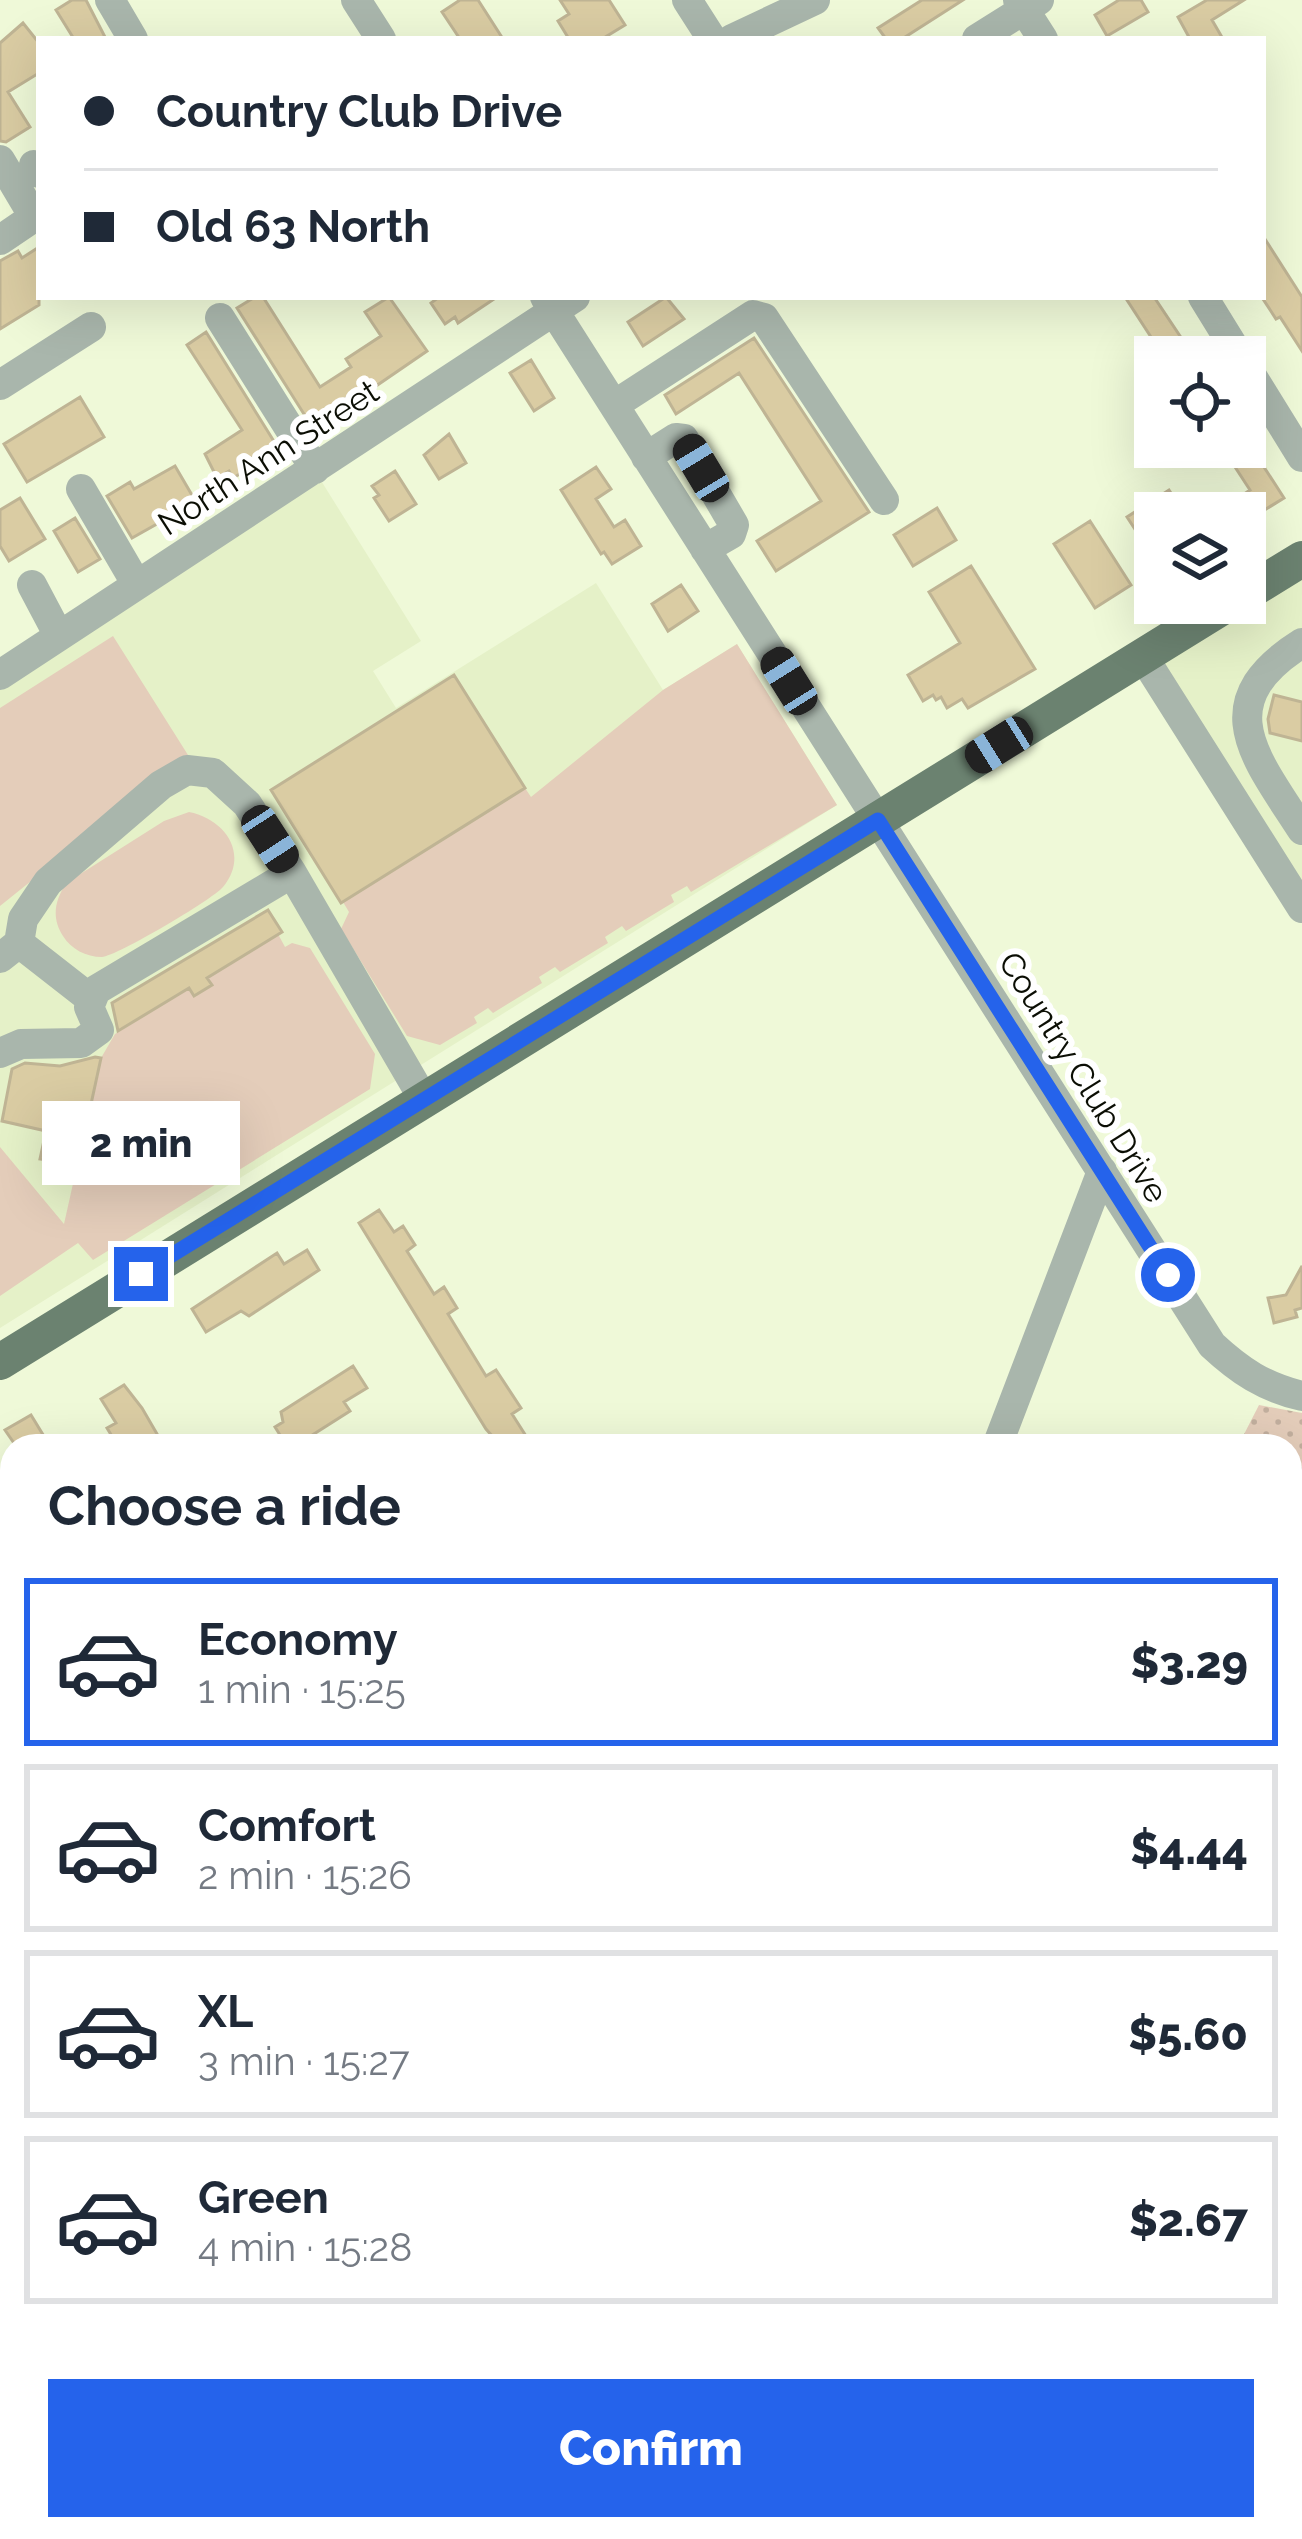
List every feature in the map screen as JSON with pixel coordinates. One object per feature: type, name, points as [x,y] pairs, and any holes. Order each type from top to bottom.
[{"type":"main road","points":[[1266,581],[1302,559]]},
{"type":"main road","points":[[0,1362],[1195,624]]},
{"type":"street","points":[[110,0],[131,36]]},
{"type":"street","points":[[356,0],[379,36]]},
{"type":"street","points":[[687,0],[710,36]]},
{"type":"street","points":[[738,36],[814,0]]},
{"type":"street","points":[[981,36],[1027,3],[1042,36]]},
{"type":"street","points":[[0,240],[34,217],[21,171]]},
{"type":"street","points":[[1205,300],[1227,336]]},
{"type":"street","name":"Country Club Drive","points":[[558,302],[646,457],[1212,1345],[1238,1369],[1270,1388],[1302,1396]]},
{"type":"street","name":"North Ann Street","points":[[0,675],[315,469],[558,302]]},
{"type":"street","points":[[614,405],[754,315],[764,318],[884,500]]},
{"type":"street","points":[[220,318],[315,469]]},
{"type":"street","points":[[0,385],[91,326]]},
{"type":"street","points":[[1266,399],[1302,457]]},
{"type":"street","points":[[81,489],[137,585]]},
{"type":"street","points":[[32,585],[59,636]]},
{"type":"street","points":[[1302,643],[1263,673],[1245,718],[1252,751],[1302,830]]},
{"type":"street","points":[[1142,656],[1302,908]]},
{"type":"street","points":[[92,1000],[9,950],[23,919],[48,883],[161,785],[187,770],[213,773],[248,804],[424,1100]]},
{"type":"street","points":[[5,1046],[81,1043],[99,1030],[89,1007],[97,990],[292,873]]},
{"type":"street","points":[[1003,1434],[1102,1171]]},
{"type":"shaded area","points":[[315,471],[421,641],[373,671],[396,708],[596,583],[663,690],[737,644],[837,805],[0,1328],[0,668]]},
{"type":"shaded area","points":[[1302,562],[1302,907],[1142,655],[1195,624],[1266,624],[1266,583]]},
{"type":"green space","points":[[113,636],[188,755],[0,906],[0,708]]},
{"type":"green space","points":[[737,644],[837,805],[691,892],[687,886],[671,895],[674,902],[626,931],[622,926],[605,937],[608,943],[560,972],[555,967],[539,977],[542,983],[493,1013],[488,1008],[474,1017],[477,1023],[440,1045],[407,1036],[341,929],[349,912],[343,902],[525,788],[531,797],[663,690]]},
{"type":"green space","points":[[189,812],[213,822],[230,840],[234,862],[223,887],[184,915],[111,954],[90,956],[70,945],[56,916],[66,883],[164,821]]},
{"type":"green space","points":[[278,934],[285,947],[292,943],[310,948],[375,1054],[370,1089],[93,1260],[78,1243],[0,1296],[0,1147],[64,1224],[101,1058],[115,1034],[189,988],[195,996],[211,985],[207,978]]},
{"type":"green space","points":[[1259,1405],[1302,1413],[1302,1434],[1244,1434]]},
{"type":"building","points":[[72,0],[86,0],[104,36],[72,36],[56,10]]},
{"type":"building","points":[[460,0],[478,0],[501,36],[458,36],[442,12]]},
{"type":"building","points":[[560,0],[609,0],[625,25],[607,36],[567,36],[558,21],[569,14]]},
{"type":"building","points":[[922,0],[963,0],[907,36],[884,36],[878,28]]},
{"type":"building","points":[[1119,0],[1141,0],[1148,12],[1107,36],[1095,15]]},
{"type":"building","points":[[1207,0],[1244,0],[1212,20],[1221,36],[1188,36],[1178,17]]},
{"type":"building","points":[[23,23],[36,39],[36,75],[8,92],[30,127],[6,142],[0,141],[0,43]]},
{"type":"building","points":[[1266,241],[1302,297],[1302,351],[1280,317],[1276,319],[1264,300]]},
{"type":"building","points":[[36,249],[39,305],[0,329],[0,261],[18,251],[22,258]]},
{"type":"building","points":[[250,300],[265,300],[320,387],[351,367],[346,359],[381,336],[365,312],[384,300],[391,300],[427,351],[360,397],[357,391],[309,422],[237,308]]},
{"type":"building","points":[[492,300],[458,323],[455,317],[445,324],[431,303]]},
{"type":"building","points":[[661,300],[668,300],[684,319],[643,346],[628,322]]},
{"type":"building","points":[[1127,300],[1156,300],[1180,336],[1150,336]]},
{"type":"building","points":[[206,332],[275,443],[244,463],[248,469],[233,478],[229,471],[217,478],[205,454],[242,430],[187,345]]},
{"type":"building","points":[[754,338],[869,512],[776,571],[757,541],[821,501],[739,373],[676,414],[665,395]]},
{"type":"building","points":[[531,360],[554,398],[534,411],[510,373]]},
{"type":"building","points":[[80,397],[104,437],[27,482],[4,444]]},
{"type":"building","points":[[449,434],[466,463],[439,479],[424,455]]},
{"type":"building","points":[[175,466],[196,502],[132,538],[107,496],[130,482],[134,489]]},
{"type":"building","points":[[596,467],[611,489],[596,499],[614,527],[625,520],[641,546],[612,564],[561,490]]},
{"type":"building","points":[[1236,468],[1265,468],[1284,498],[1266,509],[1266,492],[1250,490]]},
{"type":"building","points":[[395,471],[416,504],[389,521],[372,486]]},
{"type":"building","points":[[20,498],[45,539],[9,561],[0,546],[0,510]]},
{"type":"building","points":[[937,508],[956,540],[913,566],[894,535]]},
{"type":"building","points":[[75,518],[100,559],[78,572],[54,531]]},
{"type":"building","points":[[1090,521],[1131,585],[1095,608],[1054,544]]},
{"type":"building","points":[[971,566],[1035,669],[968,708],[962,699],[947,708],[941,697],[936,700],[933,695],[923,701],[908,675],[960,643],[929,592]]},
{"type":"building","points":[[681,585],[698,611],[668,631],[652,604]]},
{"type":"building","points":[[454,675],[525,788],[341,903],[271,790]]},
{"type":"building","points":[[1274,695],[1302,702],[1302,741],[1270,733]]},
{"type":"building","points":[[268,910],[282,932],[207,978],[212,985],[194,996],[189,988],[118,1031],[112,1003]]},
{"type":"building","points":[[101,1058],[78,1164],[40,1159],[46,1131],[2,1121],[12,1069],[25,1063],[60,1066]]},
{"type":"building","points":[[379,1210],[394,1232],[403,1226],[415,1245],[407,1251],[434,1294],[444,1287],[457,1308],[448,1314],[486,1376],[496,1370],[521,1408],[512,1414],[525,1434],[490,1434],[486,1429],[359,1223]]},
{"type":"building","points":[[307,1250],[319,1270],[249,1316],[241,1311],[206,1332],[192,1309],[277,1253],[284,1264]]},
{"type":"building","points":[[1302,1266],[1302,1308],[1295,1310],[1297,1317],[1274,1323],[1268,1298],[1286,1295]]},
{"type":"building","points":[[353,1366],[367,1388],[344,1402],[350,1411],[314,1434],[279,1434],[275,1427],[283,1422],[281,1412]]},
{"type":"building","points":[[124,1385],[157,1434],[111,1434],[107,1428],[116,1423],[101,1399]]},
{"type":"building","points":[[31,1415],[43,1434],[8,1434],[5,1430]]},
{"type":"route","points":[[141,1274],[878,820],[1168,1275]]}]
